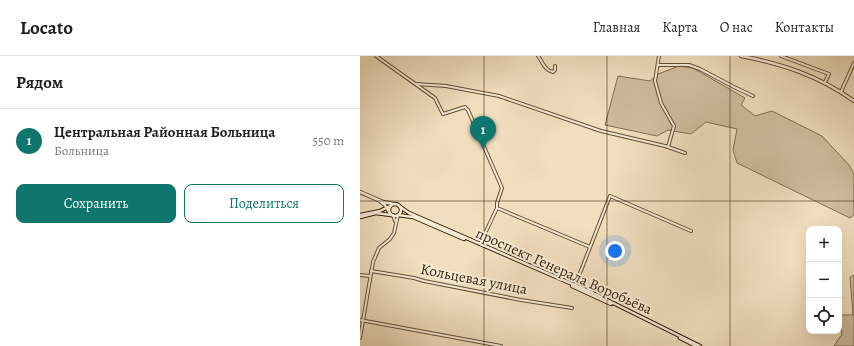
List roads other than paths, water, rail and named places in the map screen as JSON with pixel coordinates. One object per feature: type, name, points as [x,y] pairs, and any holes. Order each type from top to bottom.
[{"type":"main road","points":[[741,56],[759,58],[786,66],[825,82],[854,101]]},
{"type":"main road","points":[[360,193],[383,203],[389,207],[389,212],[393,215]]},
{"type":"main road","points":[[383,203],[400,206],[417,218]]},
{"type":"main road","points":[[383,203],[385,207],[383,210]]},
{"type":"main road","points":[[360,216],[383,210],[394,204]]},
{"type":"main road","points":[[398,215],[400,206]]},
{"type":"main road","points":[[360,216],[376,214],[417,218]]},
{"type":"main road","name":"проспект Генерала Воробьёва","points":[[417,218],[593,293],[700,346]]},
{"type":"main road","name":"проспект Генерала Воробьёва","points":[[417,218],[592,295],[696,346]]},
{"type":"street","points":[[376,56],[435,98],[443,114],[465,107],[468,110],[502,188],[497,203],[497,208],[480,244]]},
{"type":"street","points":[[538,56],[546,69],[549,71],[553,72],[556,70],[555,66]]},
{"type":"street","points":[[659,56],[655,81],[661,103],[674,126],[668,147]]},
{"type":"street","points":[[781,56],[829,74],[825,82]]},
{"type":"street","points":[[841,92],[854,63]]},
{"type":"street","points":[[658,65],[689,65],[700,69],[752,96]]},
{"type":"street","points":[[416,84],[446,86],[499,96],[601,131],[668,147],[685,153]]},
{"type":"street","points":[[575,286],[610,196],[691,231]]},
{"type":"street","points":[[497,208],[590,247]]},
{"type":"street","points":[[393,215],[396,222]]},
{"type":"street","points":[[360,338],[374,259],[379,248],[390,239],[394,233],[398,215]]},
{"type":"street","name":"Кольцевая улица","points":[[371,270],[521,300],[572,308]]},
{"type":"street","points":[[360,275],[370,276]]},
{"type":"street","points":[[362,320],[501,346]]},
{"type":"place","name":"Центральная Районная Больница","points":[[483,149]]}]
